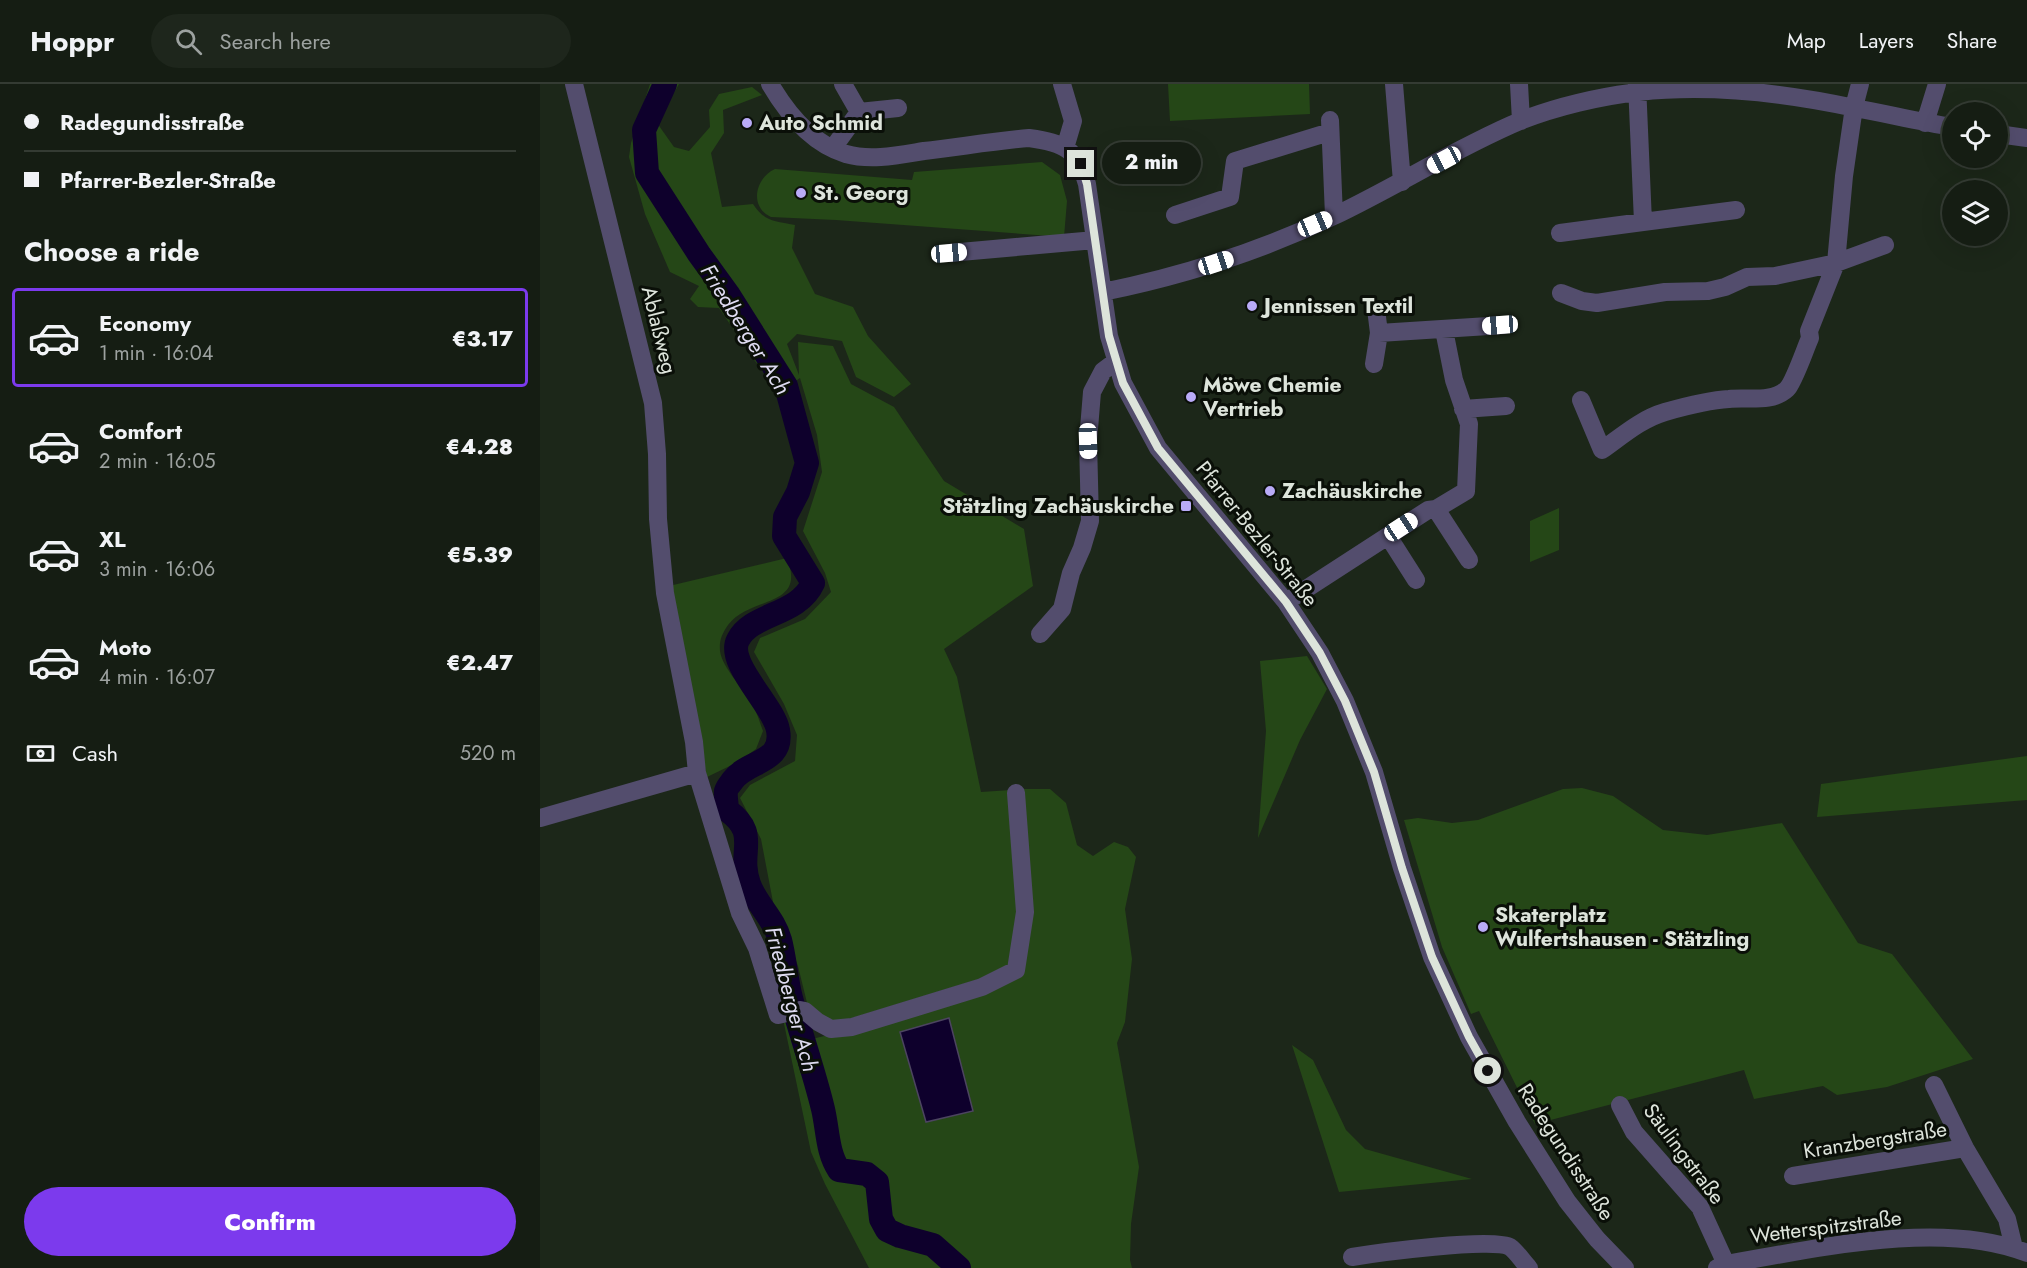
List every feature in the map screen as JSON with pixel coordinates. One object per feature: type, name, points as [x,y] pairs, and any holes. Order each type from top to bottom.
[{"type":"street","name":"Ablaßweg","points":[[574,84],[653,403],[657,454],[658,519],[665,593],[694,742],[697,773],[740,913],[757,948],[778,1015],[805,1011],[831,1029],[852,1027],[982,987],[1016,970],[1025,912],[1016,793]]},
{"type":"street","points":[[770,84],[780,102],[805,130],[846,154],[867,158],[1029,138],[1047,141],[1065,148],[1073,121],[1062,84]]},
{"type":"street","points":[[843,84],[859,112]]},
{"type":"street","points":[[1394,84],[1402,182]]},
{"type":"street","points":[[1519,84],[1521,121]]},
{"type":"street","points":[[1581,400],[1602,450],[1653,416],[1729,398],[1764,398],[1779,394],[1789,387],[1810,338],[1809,331],[1836,263],[1844,176],[1854,107],[1860,84]]},
{"type":"street","points":[[1925,123],[1937,84]]},
{"type":"street","points":[[1637,88],[1643,222]]},
{"type":"street","points":[[1102,292],[1216,263],[1258,249],[1334,216],[1521,121],[1637,88],[1758,88],[1942,125]]},
{"type":"street","points":[[833,148],[859,112],[898,108]]},
{"type":"street","points":[[1175,215],[1230,197],[1235,161],[1320,135],[1330,127],[1334,216]]},
{"type":"street","points":[[2008,135],[2027,138]]},
{"type":"street","name":"Pfarrer-Bezler-Straße","points":[[1065,148],[1081,164],[1087,184],[1102,292],[1115,362],[1123,383],[1158,448],[1286,602],[1320,653],[1345,701],[1374,772],[1402,868],[1432,957]]},
{"type":"street","points":[[1560,232],[1736,210]]},
{"type":"street","points":[[949,253],[1095,240]]},
{"type":"street","points":[[1561,293],[1582,301],[1597,303],[1665,292],[1708,291],[1725,287],[1747,277],[1775,276],[1836,263],[1885,245]]},
{"type":"street","points":[[1374,364],[1379,333],[1376,309]]},
{"type":"street","points":[[1379,333],[1504,325]]},
{"type":"street","points":[[1286,602],[1428,510],[1436,509],[1466,491],[1469,424],[1454,380],[1444,330]]},
{"type":"street","points":[[1040,634],[1062,609],[1071,573],[1090,521],[1088,441],[1092,392],[1103,371],[1115,362]]},
{"type":"street","points":[[1463,409],[1506,406]]},
{"type":"street","points":[[1436,509],[1469,560]]},
{"type":"street","points":[[1388,536],[1416,580]]},
{"type":"street","points":[[540,818],[697,773]]},
{"type":"street","name":"Radegundisstraße","points":[[1432,957],[1469,1037],[1536,1153],[1581,1220],[1625,1268]]},
{"type":"street","points":[[1934,1085],[1965,1148],[2007,1219],[2020,1251]]},
{"type":"street","name":"Säulingstraße","points":[[1620,1105],[1634,1132],[1700,1206],[1722,1266]]},
{"type":"street","name":"Kranzbergstraße","points":[[1793,1176],[1965,1148]]},
{"type":"street","name":"Wetterspitzstraße","points":[[1722,1266],[1760,1263],[1866,1241],[1904,1239],[1982,1241],[2020,1251]]},
{"type":"street","points":[[1349,1256],[1498,1243],[1510,1247],[1529,1268]]},
{"type":"green space","points":[[650,84],[679,84],[657,123],[674,147],[689,151],[710,127],[709,110],[719,94],[752,87],[762,95],[723,110],[724,133],[711,153],[722,207],[753,204],[766,218],[795,225],[792,248],[815,294],[853,307],[868,336],[911,384],[894,397],[856,377],[842,341],[797,334],[787,344],[799,375],[798,342],[833,346],[851,384],[894,407],[944,481],[1024,529],[1033,586],[944,649],[957,677],[981,792],[1011,790],[1018,865],[1015,968],[836,1023],[808,1007],[798,966],[773,902],[761,839],[740,798],[750,785],[795,761],[797,735],[784,704],[754,652],[760,638],[805,619],[831,592],[825,573],[803,531],[822,472],[817,435],[800,378],[779,392],[719,308],[698,307],[690,299],[699,286],[670,272],[645,214],[629,157],[631,143]]},
{"type":"green space","points":[[1168,84],[1309,84],[1310,114],[1170,121]]},
{"type":"green space","points":[[1042,162],[1060,175],[1067,201],[1064,237],[771,217],[764,212],[757,200],[759,186],[763,179],[775,169],[912,180],[914,172]]},
{"type":"green space","points":[[1559,508],[1559,550],[1530,562],[1530,521]]},
{"type":"green space","points":[[787,558],[791,574],[789,586],[783,594],[738,616],[726,628],[720,644],[722,658],[729,672],[753,705],[763,731],[756,749],[738,762],[707,777],[671,609],[669,586]]},
{"type":"green space","points":[[1307,656],[1327,689],[1300,740],[1258,838],[1266,731],[1260,661]]},
{"type":"green space","points":[[2027,756],[2027,800],[1817,817],[1821,784]]},
{"type":"green space","points":[[1582,788],[1613,796],[1663,830],[1707,835],[1782,823],[1858,943],[1892,954],[1973,1059],[1887,1087],[1837,1095],[1823,1086],[1754,1099],[1744,1070],[1535,1124],[1479,1011],[1471,1014],[1442,947],[1404,820],[1418,818],[1452,823],[1478,820],[1563,789]]},
{"type":"green space","points":[[1019,789],[1050,789],[1066,803],[1077,845],[1093,856],[1114,842],[1128,847],[1136,857],[1125,909],[1132,959],[1125,1022],[1117,1043],[1139,1167],[1131,1224],[1130,1260],[1132,1268],[869,1268],[811,1152],[783,1019],[793,1016],[828,1165],[843,1163],[834,1159],[825,1097],[808,1040],[861,1027],[1016,974]]},
{"type":"green space","points":[[1292,1045],[1313,1060],[1346,1130],[1365,1149],[1472,1179],[1339,1192]]},
{"type":"shaded area","points":[[949,1018],[973,1111],[926,1122],[900,1032]]},
{"type":"waterway","name":"Friedberger Ach","points":[[665,84],[644,130],[647,173],[786,386],[807,463],[798,492],[785,517],[784,536],[813,583],[797,602],[753,624],[744,631],[738,640],[736,649],[744,672],[775,720],[778,741],[776,749],[770,755],[739,773],[729,785],[726,793],[727,810],[743,827],[746,835],[745,862],[749,884],[774,925],[780,940],[791,998],[825,1117],[835,1163],[839,1170],[867,1174],[877,1182],[881,1219],[887,1230],[933,1245],[959,1268]]},
{"type":"place","name":"Auto Schmid","points":[[747,123]]},
{"type":"place","name":"St. Georg","points":[[801,193]]},
{"type":"place","name":"Jennissen Textil","points":[[1252,306]]},
{"type":"place","name":"Möwe Chemie Vertrieb","points":[[1191,397]]},
{"type":"place","name":"Zachäuskirche","points":[[1270,491]]},
{"type":"place","name":"Stätzling Zachäuskirche","points":[[1186,506]]},
{"type":"place","name":"Skaterplatz Wulfertshausen - Stätzling","points":[[1483,927]]},
{"type":"route","points":[[1081,164],[1087,184],[1109,336],[1123,383],[1158,448],[1286,602],[1320,653],[1345,701],[1374,772],[1402,868],[1432,957],[1469,1037],[1488,1071]]}]
